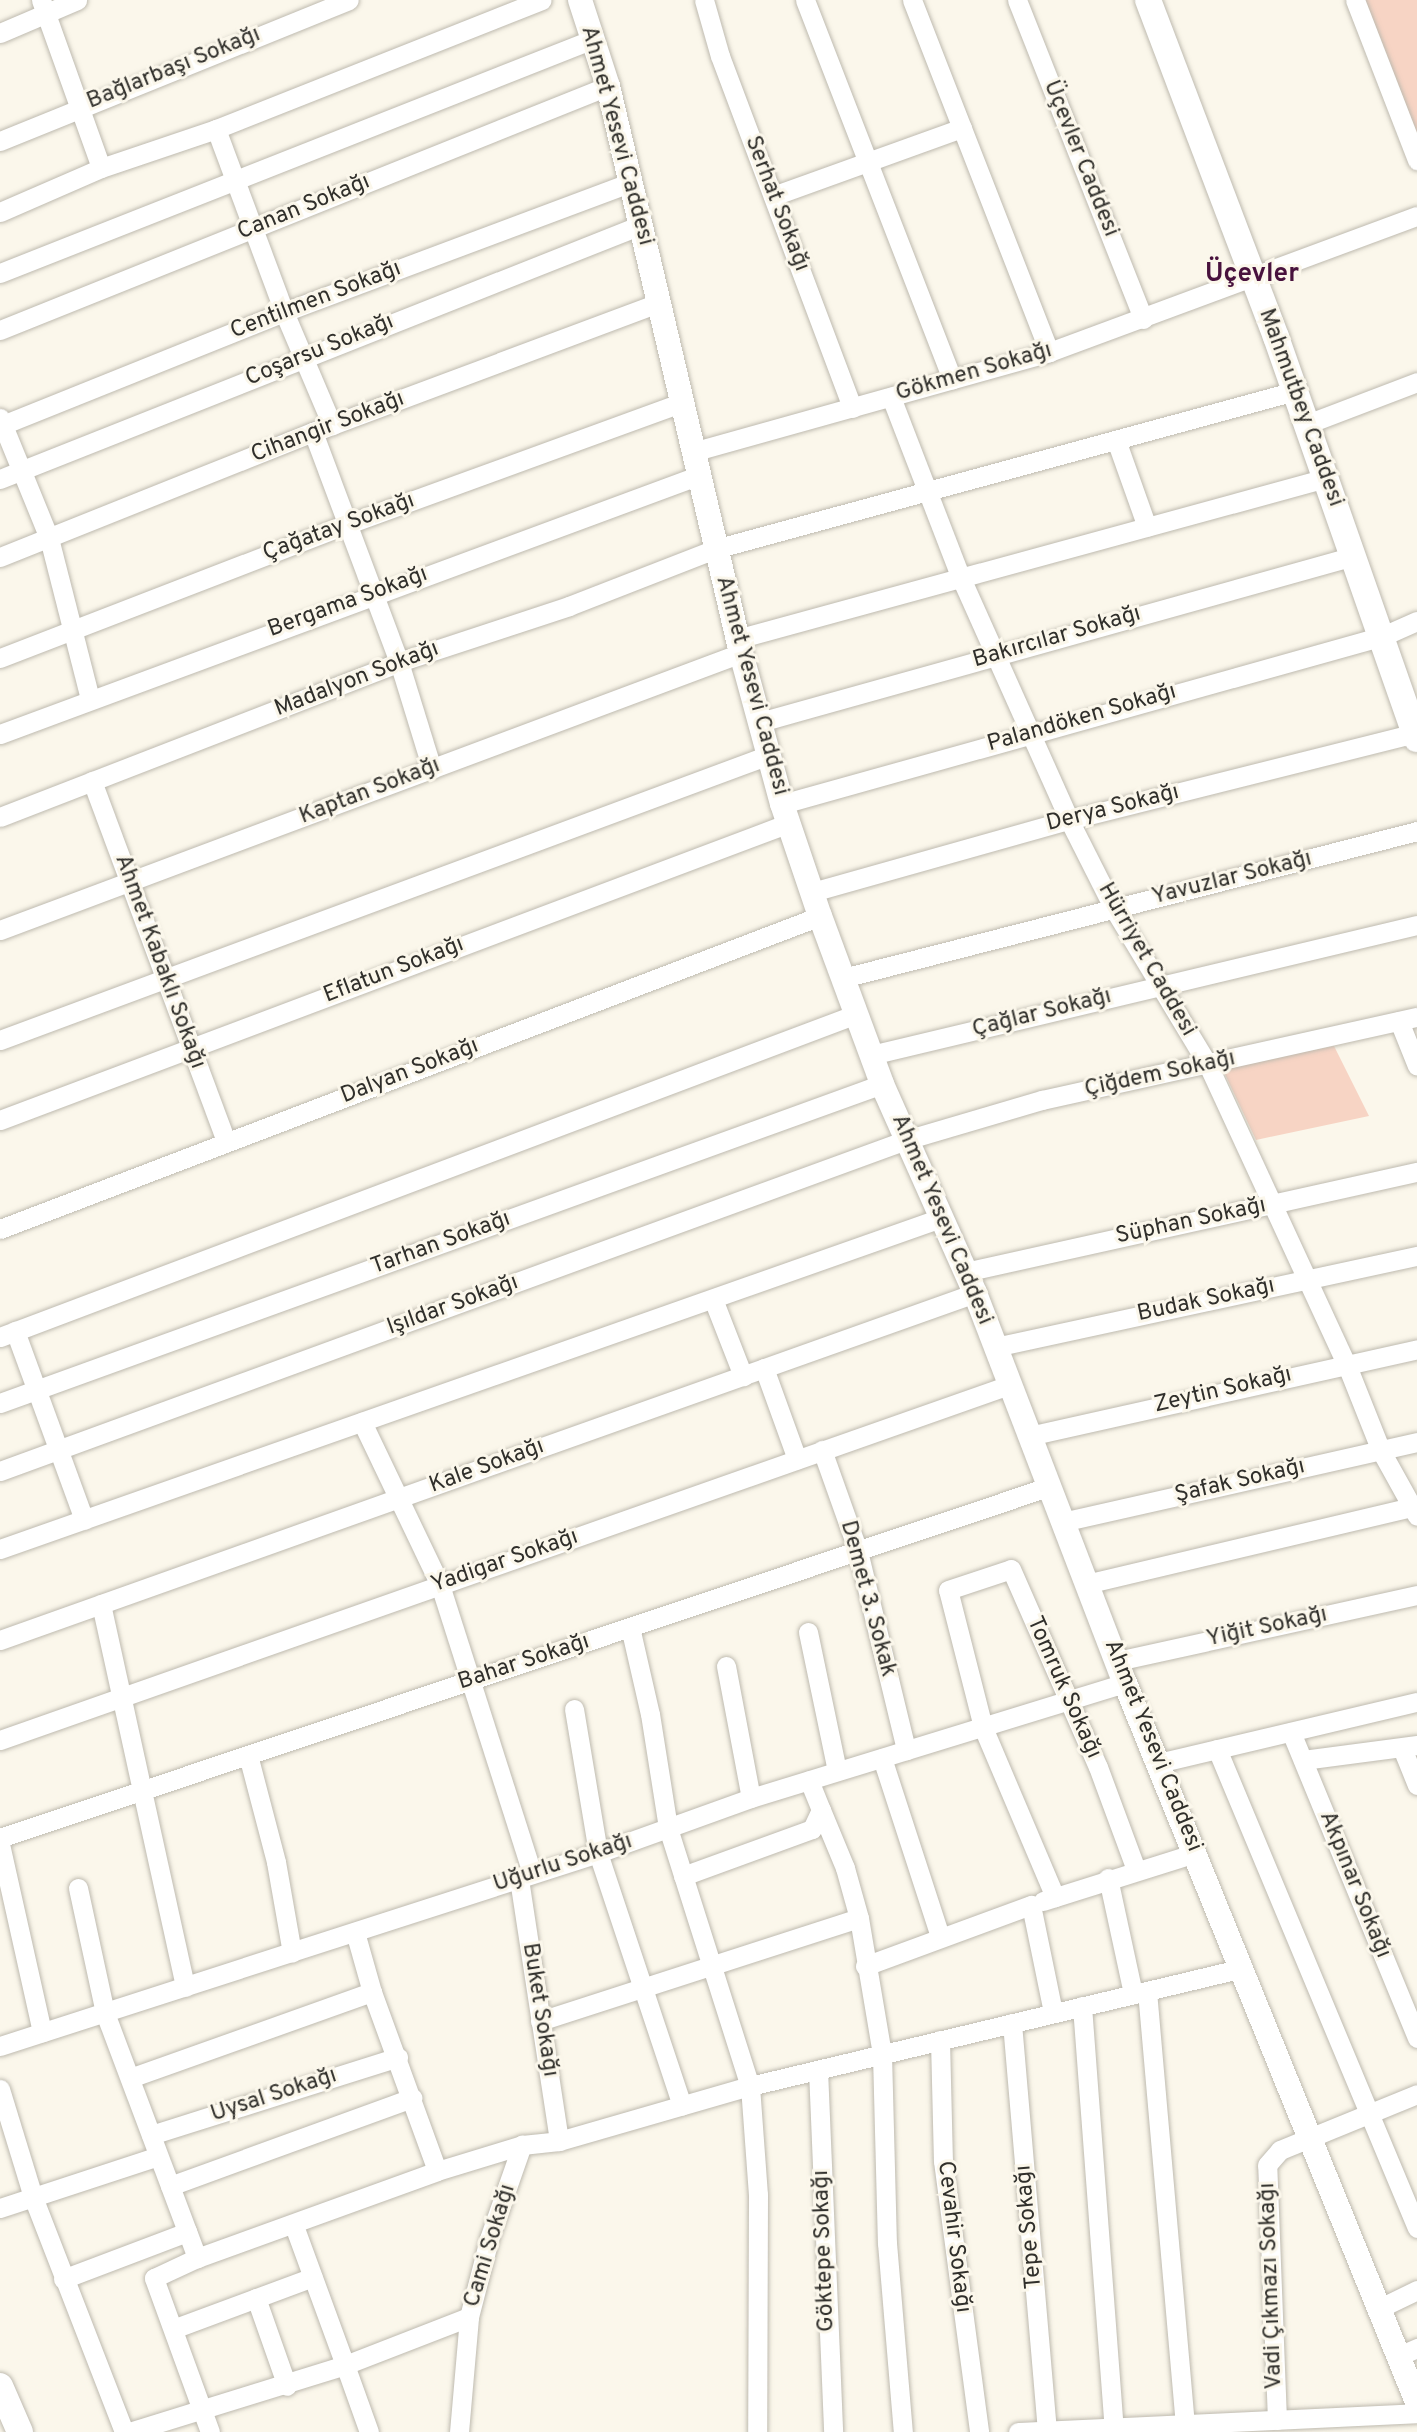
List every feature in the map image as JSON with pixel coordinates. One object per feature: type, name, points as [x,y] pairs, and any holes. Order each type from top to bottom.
[{"type":"main road","name":"Mahmutbey Caddesi","points":[[1148,0],[1295,391],[1416,736]]},
{"type":"main road","points":[[0,2386],[20,2432]]},
{"type":"street","points":[[0,33],[43,6],[77,0]]},
{"type":"street","name":"Bağlarbaşı Sokağı","points":[[0,141],[77,107],[349,0]]},
{"type":"street","points":[[0,212],[101,168],[216,129],[541,0]]},
{"type":"street","name":"Ahmet Yesevi Caddesi","points":[[580,0],[608,86],[694,464],[739,646],[785,814],[820,916],[882,1084],[970,1282],[1121,1672],[1313,2137],[1380,2308],[1408,2352],[1417,2402]]},
{"type":"street","name":"Serhat Sokağı","points":[[704,0],[852,408]]},
{"type":"street","points":[[804,0],[952,379]]},
{"type":"street","points":[[912,0],[1049,352]]},
{"type":"street","name":"Üçevler Caddesi","points":[[1017,0],[1143,319]]},
{"type":"street","points":[[1354,0],[1417,160]]},
{"type":"street","points":[[43,6],[101,168]]},
{"type":"street","points":[[0,274],[593,39]]},
{"type":"street","name":"Canan Sokağı","points":[[0,330],[608,86]]},
{"type":"street","points":[[773,196],[962,128]]},
{"type":"street","points":[[216,129],[302,357],[348,524],[399,662],[432,769]]},
{"type":"street","name":"Centilmen Sokağı","points":[[1,423],[284,312],[631,182]]},
{"type":"street","name":"Gökmen Sokağı","points":[[694,464],[852,408],[1049,352],[1143,319],[1249,274],[1417,216]]},
{"type":"street","name":"Coşarsu Sokağı","points":[[0,479],[640,225]]},
{"type":"street","name":"Cihangir Sokağı","points":[[0,557],[323,429],[658,303]]},
{"type":"street","points":[[1307,424],[1417,382]]},
{"type":"street","name":"Madalyon Sokağı","points":[[0,817],[399,662],[569,606],[715,549],[1295,391]]},
{"type":"street","name":"Hürriyet Caddesi","points":[[891,397],[961,578],[1069,820],[1114,909],[1208,1065],[1346,1363],[1381,1451],[1415,1509]]},
{"type":"street","name":"Çağatay Sokağı","points":[[0,658],[348,524],[680,404]]},
{"type":"street","points":[[1,423],[49,538],[90,699]]},
{"type":"street","points":[[1116,440],[1146,527]]},
{"type":"street","name":"Bergama Sokağı","points":[[0,734],[373,593],[694,464]]},
{"type":"street","name":"Kaptan Sokağı","points":[[0,930],[432,769],[739,646],[961,578],[1326,478]]},
{"type":"street","name":"Bakırcılar Sokağı","points":[[760,722],[1354,556]]},
{"type":"street","name":"Palandöken Sokağı","points":[[785,814],[1030,734],[1383,636],[1417,621]]},
{"type":"street","name":"Derya Sokağı","points":[[812,892],[1069,820],[1416,736]]},
{"type":"street","points":[[0,1040],[166,981],[769,755]]},
{"type":"street","name":"Ahmet Kabaklı Sokağı","points":[[92,781],[226,1142]]},
{"type":"street","name":"Eflatun Sokağı","points":[[0,1120],[191,1048],[785,814]]},
{"type":"street","name":"Yavuzlar Sokağı","points":[[843,978],[1417,831]]},
{"type":"street","name":"Dalyan Sokağı","points":[[0,1228],[820,916]]},
{"type":"street","name":"Çağlar Sokağı","points":[[872,1055],[1417,925]]},
{"type":"street","points":[[84,1520],[35,1390],[8,1334],[856,1014]]},
{"type":"street","points":[[1408,1019],[1417,1066]]},
{"type":"street","name":"Çiğdem Sokağı","points":[[906,1140],[1042,1100],[1408,1019]]},
{"type":"street","name":"Tarhan Sokağı","points":[[0,1403],[882,1084]]},
{"type":"street","name":"Işıldar Sokağı","points":[[0,1471],[906,1140]]},
{"type":"street","name":"Süphan Sokağı","points":[[970,1282],[1273,1204],[1417,1172]]},
{"type":"street","points":[[0,1549],[941,1218]]},
{"type":"street","name":"Budak Sokağı","points":[[995,1346],[1417,1255]]},
{"type":"street","name":"Kale Sokağı","points":[[0,1640],[743,1376],[970,1282]]},
{"type":"street","points":[[713,1298],[743,1376]]},
{"type":"street","name":"Zeytin Sokağı","points":[[1029,1436],[1417,1349]]},
{"type":"street","points":[[764,1368],[797,1460]]},
{"type":"street","name":"Yadigar Sokağı","points":[[0,1740],[1009,1385]]},
{"type":"street","name":"Buket Sokağı","points":[[362,1422],[440,1585],[474,1679],[525,1877],[540,2021],[559,2141]]},
{"type":"street","name":"Şafak Sokağı","points":[[1062,1522],[1417,1443]]},
{"type":"street","name":"Demet 3. Sokak","points":[[822,1450],[858,1551],[906,1750]]},
{"type":"street","name":"Bahar Sokağı","points":[[0,1838],[1048,1487]]},
{"type":"street","points":[[1086,1584],[1415,1509]]},
{"type":"street","name":"Tomruk Sokağı","points":[[983,1727],[948,1590],[1011,1569],[1126,1835],[1136,1870]]},
{"type":"street","name":"Yiğit Sokağı","points":[[1121,1672],[1417,1595]]},
{"type":"street","points":[[101,1604],[184,1987]]},
{"type":"street","points":[[630,1627],[650,1714],[667,1828],[750,2086],[758,2195],[757,2432]]},
{"type":"street","points":[[808,1632],[837,1771]]},
{"type":"street","points":[[726,1666],[751,1798]]},
{"type":"street","name":"Uğurlu Sokağı","points":[[0,2046],[598,1853],[751,1798],[1067,1700],[1121,1672]]},
{"type":"street","points":[[1158,1763],[1417,1702]]},
{"type":"street","points":[[574,1709],[598,1853],[682,2105]]},
{"type":"street","points":[[983,1727],[1055,1897]]},
{"type":"street","name":"Akpınar Sokağı","points":[[1291,1732],[1417,2038]]},
{"type":"street","points":[[1303,1760],[1409,1746],[1417,1785]]},
{"type":"street","points":[[1217,1749],[1417,2228]]},
{"type":"street","points":[[248,1755],[276,1862],[292,1953]]},
{"type":"street","points":[[882,1758],[940,1937]]},
{"type":"street","points":[[809,1780],[845,1868],[859,1918],[882,2054],[887,2243],[903,2432]]},
{"type":"street","points":[[683,1876],[813,1829],[821,1810]]},
{"type":"street","points":[[0,1844],[42,2032]]},
{"type":"street","points":[[865,1966],[1108,1878],[1195,1853]]},
{"type":"street","points":[[1108,1878],[1140,1993],[1185,2424]]},
{"type":"street","points":[[78,1888],[105,2013],[197,2258]]},
{"type":"street","points":[[1031,1905],[1053,2012]]},
{"type":"street","points":[[540,2021],[859,1918]]},
{"type":"street","points":[[355,1933],[372,1992],[398,2057],[437,2171]]},
{"type":"street","points":[[154,2278],[197,2258],[294,2226],[437,2171],[522,2146],[559,2141],[750,2086],[1242,1968]]},
{"type":"street","points":[[130,2078],[372,1992]]},
{"type":"street","points":[[1082,2006],[1114,2430]]},
{"type":"street","name":"Tepe Sokağı","points":[[1012,2023],[1047,2431]]},
{"type":"street","name":"Cevahir Sokağı","points":[[940,2040],[943,2161],[979,2432]]},
{"type":"street","name":"Uysal Sokağı","points":[[151,2135],[398,2057]]},
{"type":"street","name":"Göktepe Sokağı","points":[[818,2070],[833,2432]]},
{"type":"street","points":[[0,2089],[33,2197],[63,2279],[126,2432],[287,2386],[469,2317]]},
{"type":"street","name":"Vadi Çıkmazı Sokağı","points":[[1277,2420],[1267,2165],[1280,2150],[1417,2094]]},
{"type":"street","points":[[170,2186],[412,2098]]},
{"type":"street","name":"Cami Sokağı","points":[[459,2432],[469,2317],[489,2239],[522,2146]]},
{"type":"street","points":[[0,2208],[158,2156]]},
{"type":"street","points":[[294,2226],[369,2432]]},
{"type":"street","points":[[63,2279],[187,2232]]},
{"type":"street","points":[[142,2249],[210,2432]]},
{"type":"street","points":[[173,2329],[313,2277]]},
{"type":"street","points":[[1380,2308],[1417,2290]]},
{"type":"street","points":[[256,2298],[287,2386]]},
{"type":"street","points":[[1018,2432],[1114,2430],[1417,2413]]},
{"type":"shaded area","points":[[1361,0],[1417,0],[1417,144]]},
{"type":"shaded area","points":[[1334,1046],[1369,1116],[1256,1140],[1222,1068]]},
{"type":"district","name":"Üçevler","points":[[1252,275]]}]
